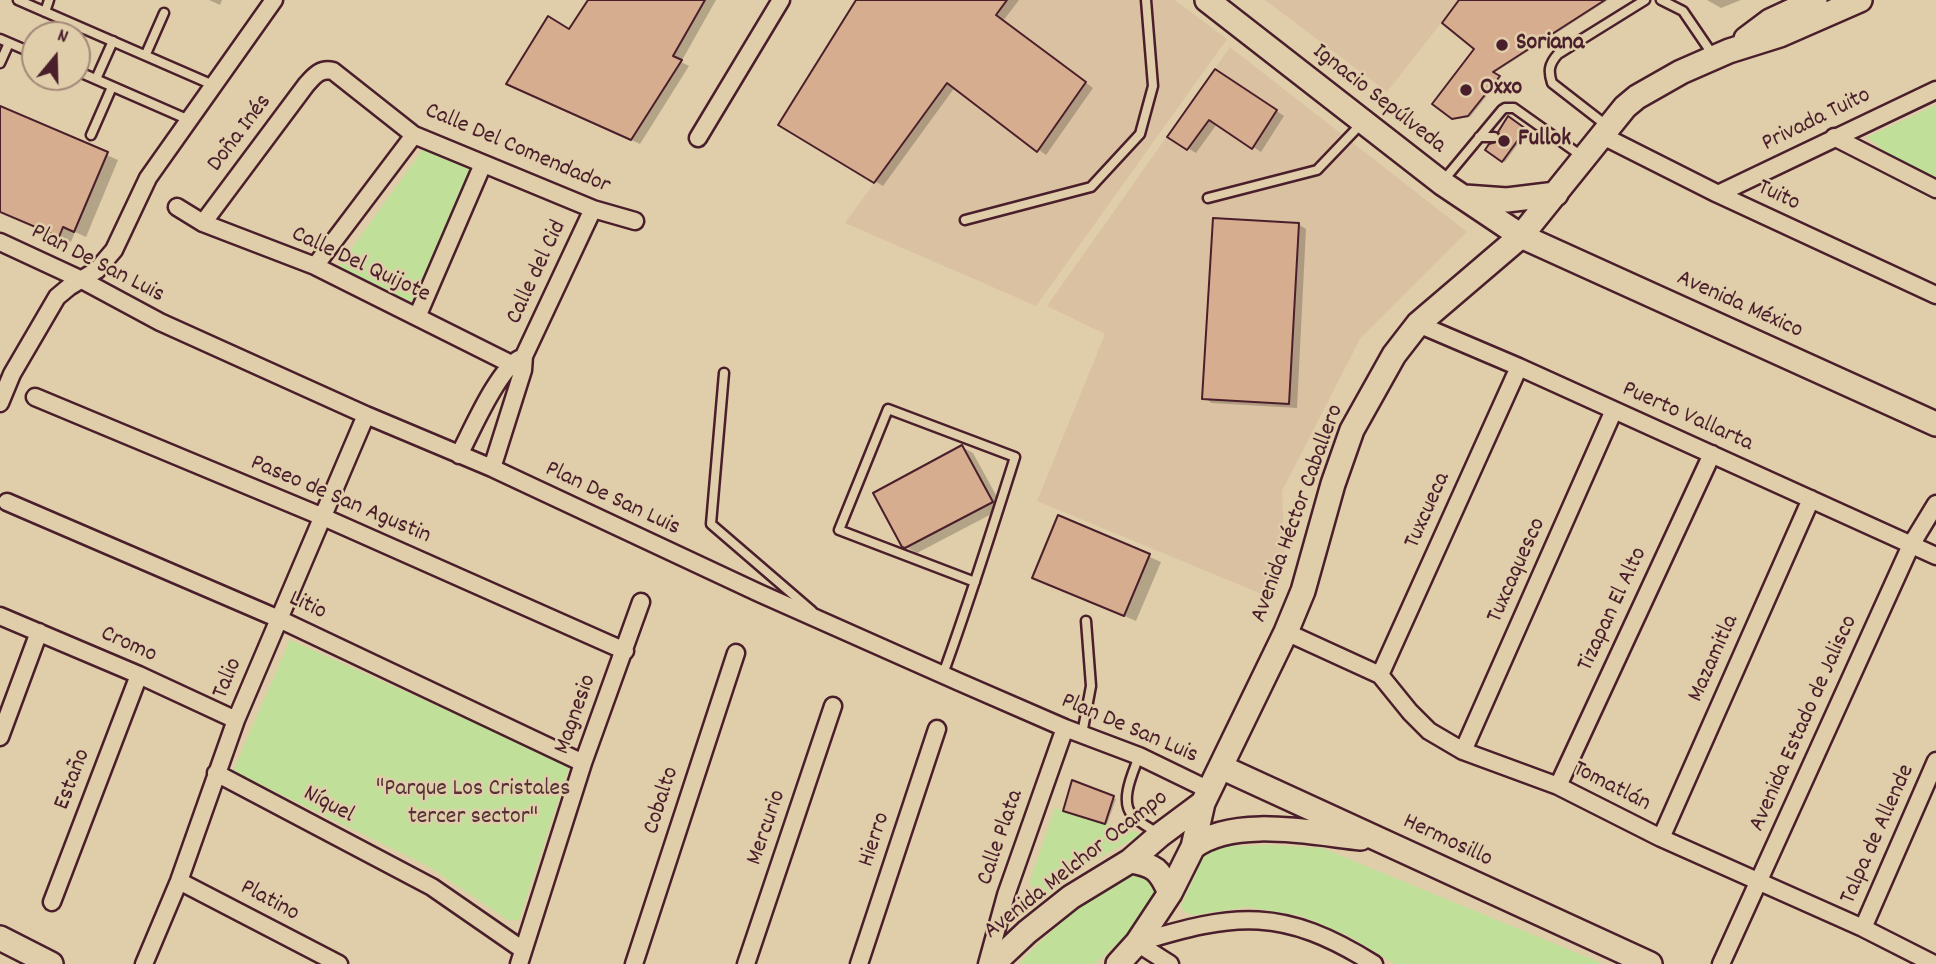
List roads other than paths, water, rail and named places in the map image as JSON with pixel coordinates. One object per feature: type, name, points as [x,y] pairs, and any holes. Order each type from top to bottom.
[{"type":"main road","name":"Ignacio Sepúlveda","points":[[1207,0],[1442,183],[1521,236]]},
{"type":"main road","name":"Avenida Héctor Caballero","points":[[1722,54],[1770,21],[1815,0]]},
{"type":"main road","name":"Avenida Héctor Caballero","points":[[1206,796],[1286,632],[1303,591],[1352,430],[1394,355],[1418,324],[1521,236],[1637,97],[1658,84],[1722,54],[1780,35],[1860,0]]},
{"type":"main road","points":[[1461,197],[1507,200],[1556,194]]},
{"type":"main road","name":"Avenida México","points":[[1521,236],[1936,424]]},
{"type":"main road","name":"Hermosillo","points":[[1221,767],[1650,964]]},
{"type":"main road","name":"Avenida Melchor Ocampo","points":[[993,964],[1027,932],[1071,897],[1130,861],[1206,796]]},
{"type":"main road","name":"Avenida Melchor Ocampo","points":[[1118,964],[1138,943],[1170,893],[1193,847],[1206,796]]},
{"type":"main road","points":[[1193,847],[1220,834],[1253,829],[1381,841]]},
{"type":"main road","points":[[1130,861],[1148,864],[1159,872],[1170,893]]},
{"type":"main road","points":[[0,939],[51,964]]},
{"type":"street","points":[[0,403],[6,372],[57,297],[97,270],[114,250],[148,178],[274,0]]},
{"type":"street","points":[[698,138],[781,0]]},
{"type":"street","name":"Calle Del Comendador","points":[[317,73],[325,69],[333,71],[414,135],[593,209],[635,222]]},
{"type":"street","name":"Doña Inés","points":[[203,223],[317,73]]},
{"type":"street","name":"Privada Tuito","points":[[1718,194],[1936,90]]},
{"type":"street","name":"Tuito","points":[[1606,132],[1718,194],[1936,295]]},
{"type":"street","points":[[315,266],[414,135]]},
{"type":"street","points":[[1834,137],[1936,190]]},
{"type":"street","points":[[417,317],[483,164]]},
{"type":"street","name":"Calle Del Quijote","points":[[177,206],[203,223],[315,266],[417,317],[520,363]]},
{"type":"street","name":"Calle del Cid","points":[[459,456],[520,363],[593,209]]},
{"type":"street","name":"Plan De San Luis","points":[[0,242],[82,280],[160,322],[366,415],[492,468],[659,547],[943,675],[1065,728],[1139,756],[1206,796]]},
{"type":"street","name":"Puerto Vallarta","points":[[1418,324],[1519,366],[1936,556]]},
{"type":"street","name":"Calle del Cid","points":[[492,468],[520,363]]},
{"type":"street","name":"Tuxcueca","points":[[1380,674],[1519,366]]},
{"type":"street","name":"Paseo de San Agustin","points":[[35,397],[323,517],[625,651]]},
{"type":"street","name":"Tuxcaquesco","points":[[1464,751],[1614,410]]},
{"type":"street","name":"Talio","points":[[144,964],[179,881],[236,720],[366,415]]},
{"type":"street","name":"Tizapan El Alto","points":[[1558,786],[1712,454]]},
{"type":"street","name":"Mazamitla","points":[[1661,838],[1811,499]]},
{"type":"street","name":"Litio","points":[[6,502],[279,619],[583,763]]},
{"type":"street","name":"Avenida Estado de Jalisco","points":[[1721,964],[1911,545],[1936,504]]},
{"type":"street","name":"Magnesio","points":[[521,957],[583,763],[641,602]]},
{"type":"street","name":"Cromo","points":[[0,616],[236,720]]},
{"type":"street","points":[[0,737],[39,632]]},
{"type":"street","name":"Tomatlán","points":[[1286,632],[1380,674],[1429,731],[1464,751],[1558,786],[1661,838],[1863,928],[1934,964]]},
{"type":"street","name":"Cobalto","points":[[634,964],[736,653]]},
{"type":"street","name":"Estaño","points":[[52,902],[139,675]]},
{"type":"street","name":"Mercurio","points":[[746,964],[833,706]]},
{"type":"street","name":"Calle Plata","points":[[988,964],[1006,895],[1065,728]]},
{"type":"street","name":"Hierro","points":[[859,964],[937,729]]},
{"type":"street","name":"Talpa de Allende","points":[[1863,928],[1936,761]]},
{"type":"street","name":"Níquel","points":[[216,773],[432,887],[521,957]]},
{"type":"street","name":"Platino","points":[[179,881],[339,964]]},
{"type":"street","name":"Avenida Melchor Ocampo","points":[[1138,943],[1199,925],[1247,919],[1282,922],[1344,945],[1374,964]]},
{"type":"street","points":[[1138,943],[1170,964]]},
{"type":"lane","points":[[18,0],[213,85]]},
{"type":"lane","points":[[45,12],[49,0]]},
{"type":"lane","points":[[965,220],[1091,187],[1140,134],[1153,86],[1146,0]]},
{"type":"lane","points":[[1606,132],[1552,83],[1550,63],[1558,54],[1645,0]]},
{"type":"lane","points":[[1661,0],[1683,11],[1722,54]]},
{"type":"lane","points":[[146,54],[164,13]]},
{"type":"lane","points":[[0,63],[4,41],[21,48]]},
{"type":"lane","points":[[96,79],[113,41]]},
{"type":"lane","points":[[91,77],[189,120]]},
{"type":"lane","points":[[91,135],[112,87]]},
{"type":"lane","points":[[1442,183],[1506,108],[1514,108],[1586,159]]},
{"type":"lane","points":[[1208,198],[1317,170],[1363,122]]},
{"type":"lane","points":[[1479,137],[1494,137]]},
{"type":"lane","points":[[724,373],[710,524],[825,622]]},
{"type":"lane","points":[[943,675],[975,582],[1015,457],[888,409],[839,530],[975,582]]},
{"type":"lane","points":[[1082,734],[1091,685],[1086,621]]},
{"type":"lane","points":[[1139,756],[1128,790],[1128,806],[1131,814],[1160,835]]},
{"type":"place","name":"Soriana","points":[[1502,45]]},
{"type":"place","name":"Oxxo","points":[[1466,90]]},
{"type":"place","name":"Fullok","points":[[1504,141]]},
{"type":"park label","name":"\"Parque Los Cristales tercer sector\"","points":[[473,805]]}]
